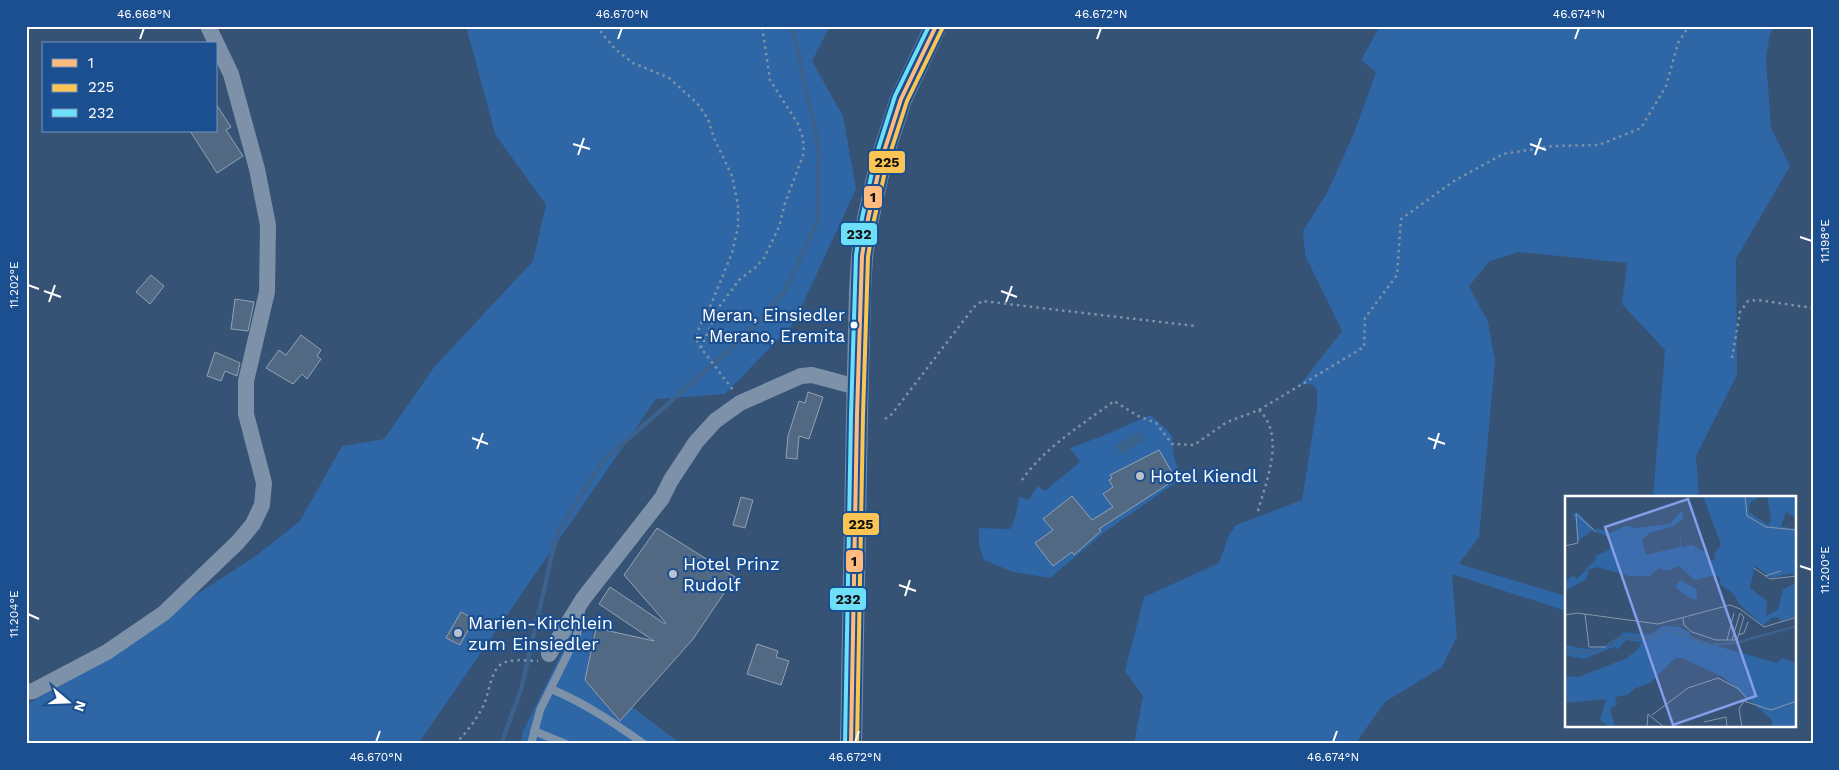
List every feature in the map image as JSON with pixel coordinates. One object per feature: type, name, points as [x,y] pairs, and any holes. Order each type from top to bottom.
[{"type":"main road","points":[[851,744],[862,256],[881,161],[901,99],[936,26]]},
{"type":"street","points":[[208,26],[216,42]]},
{"type":"street","points":[[26,692],[33,691],[107,652],[164,613],[238,542],[254,524],[262,505],[264,483],[246,414],[246,381],[267,292],[268,225],[257,169],[231,74],[218,47]]},
{"type":"street","points":[[543,658],[583,599],[662,498],[671,480],[696,442],[715,421],[740,403],[801,376],[812,375],[858,387]]},
{"type":"lane","points":[[531,744],[540,710],[577,635],[583,599]]},
{"type":"lane","points":[[551,689],[608,719],[644,744]]},
{"type":"lane","points":[[534,731],[566,744]]},
{"type":"path","points":[[596,26],[615,50],[633,63],[669,78],[697,103],[708,120],[714,138],[732,176],[738,205],[738,227],[732,253],[710,307],[700,325],[696,339],[700,348],[728,382]]},
{"type":"path","points":[[700,348],[719,307],[740,279],[764,258],[779,227],[785,203],[804,154],[803,138],[798,124],[770,80],[762,26]]},
{"type":"path","points":[[1022,480],[1030,468],[1049,450],[1114,401],[1138,416],[1156,422],[1172,444],[1194,445],[1227,422],[1259,410],[1364,347],[1365,318],[1397,275],[1401,219],[1454,181],[1503,154],[1553,146],[1599,145],[1641,128],[1666,86],[1678,43],[1689,26]]},
{"type":"path","points":[[1732,358],[1740,312],[1748,301],[1758,300],[1813,308]]},
{"type":"path","points":[[885,419],[892,414],[974,307],[982,301],[1196,326]]},
{"type":"path","points":[[1258,511],[1272,459],[1272,435],[1266,416],[1259,410]]},
{"type":"path","points":[[455,744],[463,737],[484,705],[494,673],[499,666],[518,660],[543,658]]},
{"type":"shaded area","points":[[466,26],[830,26],[812,61],[843,116],[856,189],[794,323],[725,394],[656,399],[418,744],[26,744],[26,705],[257,555],[300,521],[342,446],[384,439],[435,366],[533,261],[546,205],[495,134]]},
{"type":"shaded area","points":[[1380,26],[1776,26],[1770,33],[1766,59],[1771,128],[1790,166],[1736,259],[1737,375],[1696,456],[1699,496],[1653,496],[1665,350],[1622,304],[1627,263],[1519,252],[1490,261],[1469,286],[1488,322],[1495,361],[1479,537],[1459,564],[1565,596],[1565,611],[1452,574],[1457,637],[1442,667],[1385,702],[1355,744],[1134,744],[1143,696],[1125,671],[1144,597],[1219,563],[1229,535],[1236,525],[1302,500],[1317,407],[1317,390],[1312,384],[1300,385],[1342,331],[1305,255],[1303,231],[1327,193],[1354,133],[1376,72],[1361,60]]},
{"type":"shaded area","points":[[1150,415],[1172,436],[1173,453],[1181,479],[1106,531],[1050,578],[1013,572],[984,560],[979,546],[979,528],[1010,529],[1015,518],[1019,497],[1029,500],[1037,486],[1045,491],[1080,462],[1070,448]]},
{"type":"shaded area","points":[[1139,431],[1145,440],[1121,455],[1115,445]]},
{"type":"shaded area","points":[[594,628],[585,680],[619,721],[632,707],[681,744],[521,744],[523,731],[572,632],[577,635]]},
{"type":"building","points":[[218,107],[231,127],[226,130],[243,156],[217,173],[191,132],[218,132]]},
{"type":"building","points":[[151,275],[164,286],[150,304],[136,292]]},
{"type":"building","points":[[235,299],[254,302],[248,331],[231,329]]},
{"type":"building","points":[[301,335],[321,350],[317,356],[321,359],[307,379],[302,374],[293,384],[266,368],[279,350],[286,355]]},
{"type":"building","points":[[215,352],[240,363],[237,376],[225,371],[221,381],[207,376]]},
{"type":"building","points":[[808,392],[823,397],[809,439],[799,436],[797,459],[786,458],[788,436],[799,401],[805,403]]},
{"type":"building","points":[[1159,450],[1176,479],[1099,529],[1101,531],[1074,555],[1072,552],[1053,566],[1035,543],[1053,530],[1043,519],[1072,496],[1092,520],[1113,507],[1103,494],[1113,487],[1109,480],[1112,478],[1110,475]]},
{"type":"building","points":[[741,497],[753,500],[745,528],[733,525]]},
{"type":"building","points":[[657,528],[735,577],[693,639],[620,721],[585,680],[596,628],[654,641],[599,604],[610,587],[666,623],[624,575]]},
{"type":"building","name":"Marien-Kirchlein zum Einsiedler","points":[[461,612],[474,619],[460,645],[446,638]]},
{"type":"building","points":[[757,644],[778,651],[776,657],[789,661],[781,685],[747,674]]},
{"type":"waterway","points":[[501,744],[521,690],[557,533],[603,461],[745,336],[785,291],[818,220],[819,148],[792,26]]},
{"type":"transit line","name":"232","points":[[845,744],[856,255],[875,159],[895,96],[929,26]]},
{"type":"transit line","name":"1","points":[[851,744],[862,256],[881,161],[901,99],[936,26]]},
{"type":"transit line","name":"225","points":[[857,744],[868,257],[887,163],[907,101],[942,29]]},
{"type":"place","name":"Meran, Einsiedler - Merano, Eremita","points":[[854,325]]},
{"type":"place","name":"Hotel Kiendl","points":[[1140,476]]},
{"type":"place","name":"Hotel Prinz Rudolf","points":[[673,574]]},
{"type":"place","name":"Marien-Kirchlein zum Einsiedler","points":[[458,633]]}]
